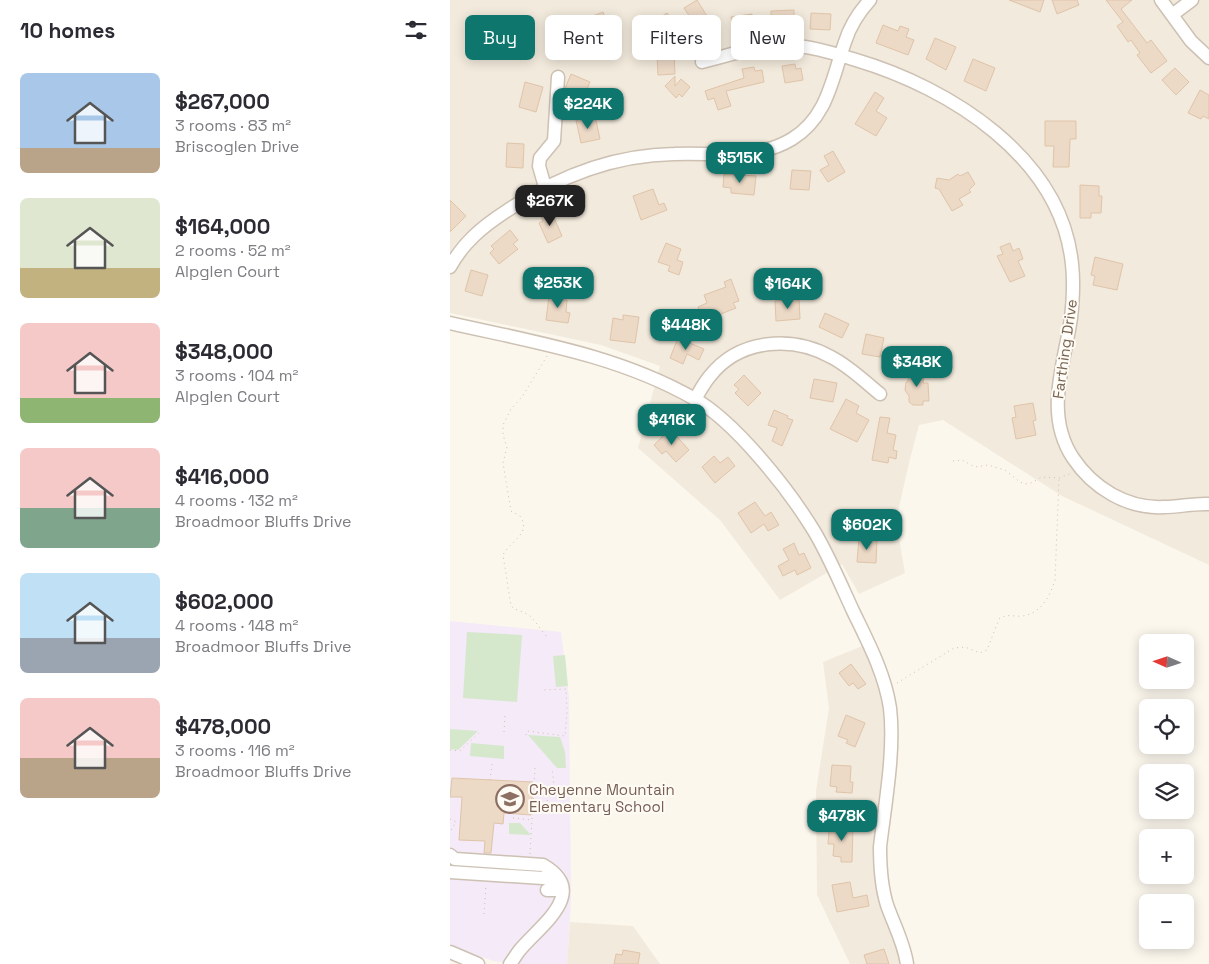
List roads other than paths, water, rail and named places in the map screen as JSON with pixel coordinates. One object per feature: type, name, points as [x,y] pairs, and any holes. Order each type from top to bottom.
[{"type":"street","points":[[450,267],[463,246],[485,226],[545,187],[594,167],[627,159],[674,154],[748,154],[761,152],[785,143],[805,128],[822,108],[851,27],[870,0]]},
{"type":"street","points":[[1161,0],[1191,41],[1209,58]]},
{"type":"street","points":[[1172,15],[1192,0]]},
{"type":"street","name":"Farthing Drive","points":[[702,62],[782,45],[841,55],[912,79],[950,99],[1000,137],[1034,173],[1053,202],[1065,231],[1070,250],[1073,281],[1071,317],[1057,389],[1058,416],[1066,445],[1082,470],[1102,489],[1112,495],[1136,504],[1165,507],[1209,504]]},
{"type":"street","points":[[545,187],[539,166],[540,158],[554,140],[558,77]]},
{"type":"street","points":[[450,323],[592,355],[622,365],[695,399],[730,427],[792,499],[814,531],[869,645],[886,690],[890,708],[891,739],[880,863],[885,898],[902,942],[907,964]]},
{"type":"street","points":[[695,399],[710,376],[725,362],[759,345],[784,342],[809,347],[833,358],[880,394]]},
{"type":"street","points":[[450,855],[456,859],[543,865],[552,870],[560,884],[563,895],[561,904],[556,912],[525,937],[519,951],[510,964]]},
{"type":"street","points":[[450,872],[560,884]]},
{"type":"street","points":[[547,890],[560,884]]},
{"type":"street","points":[[450,952],[478,964]]},
{"type":"place","name":"Cheyenne Mountain Elementary School","points":[[510,799]]}]
